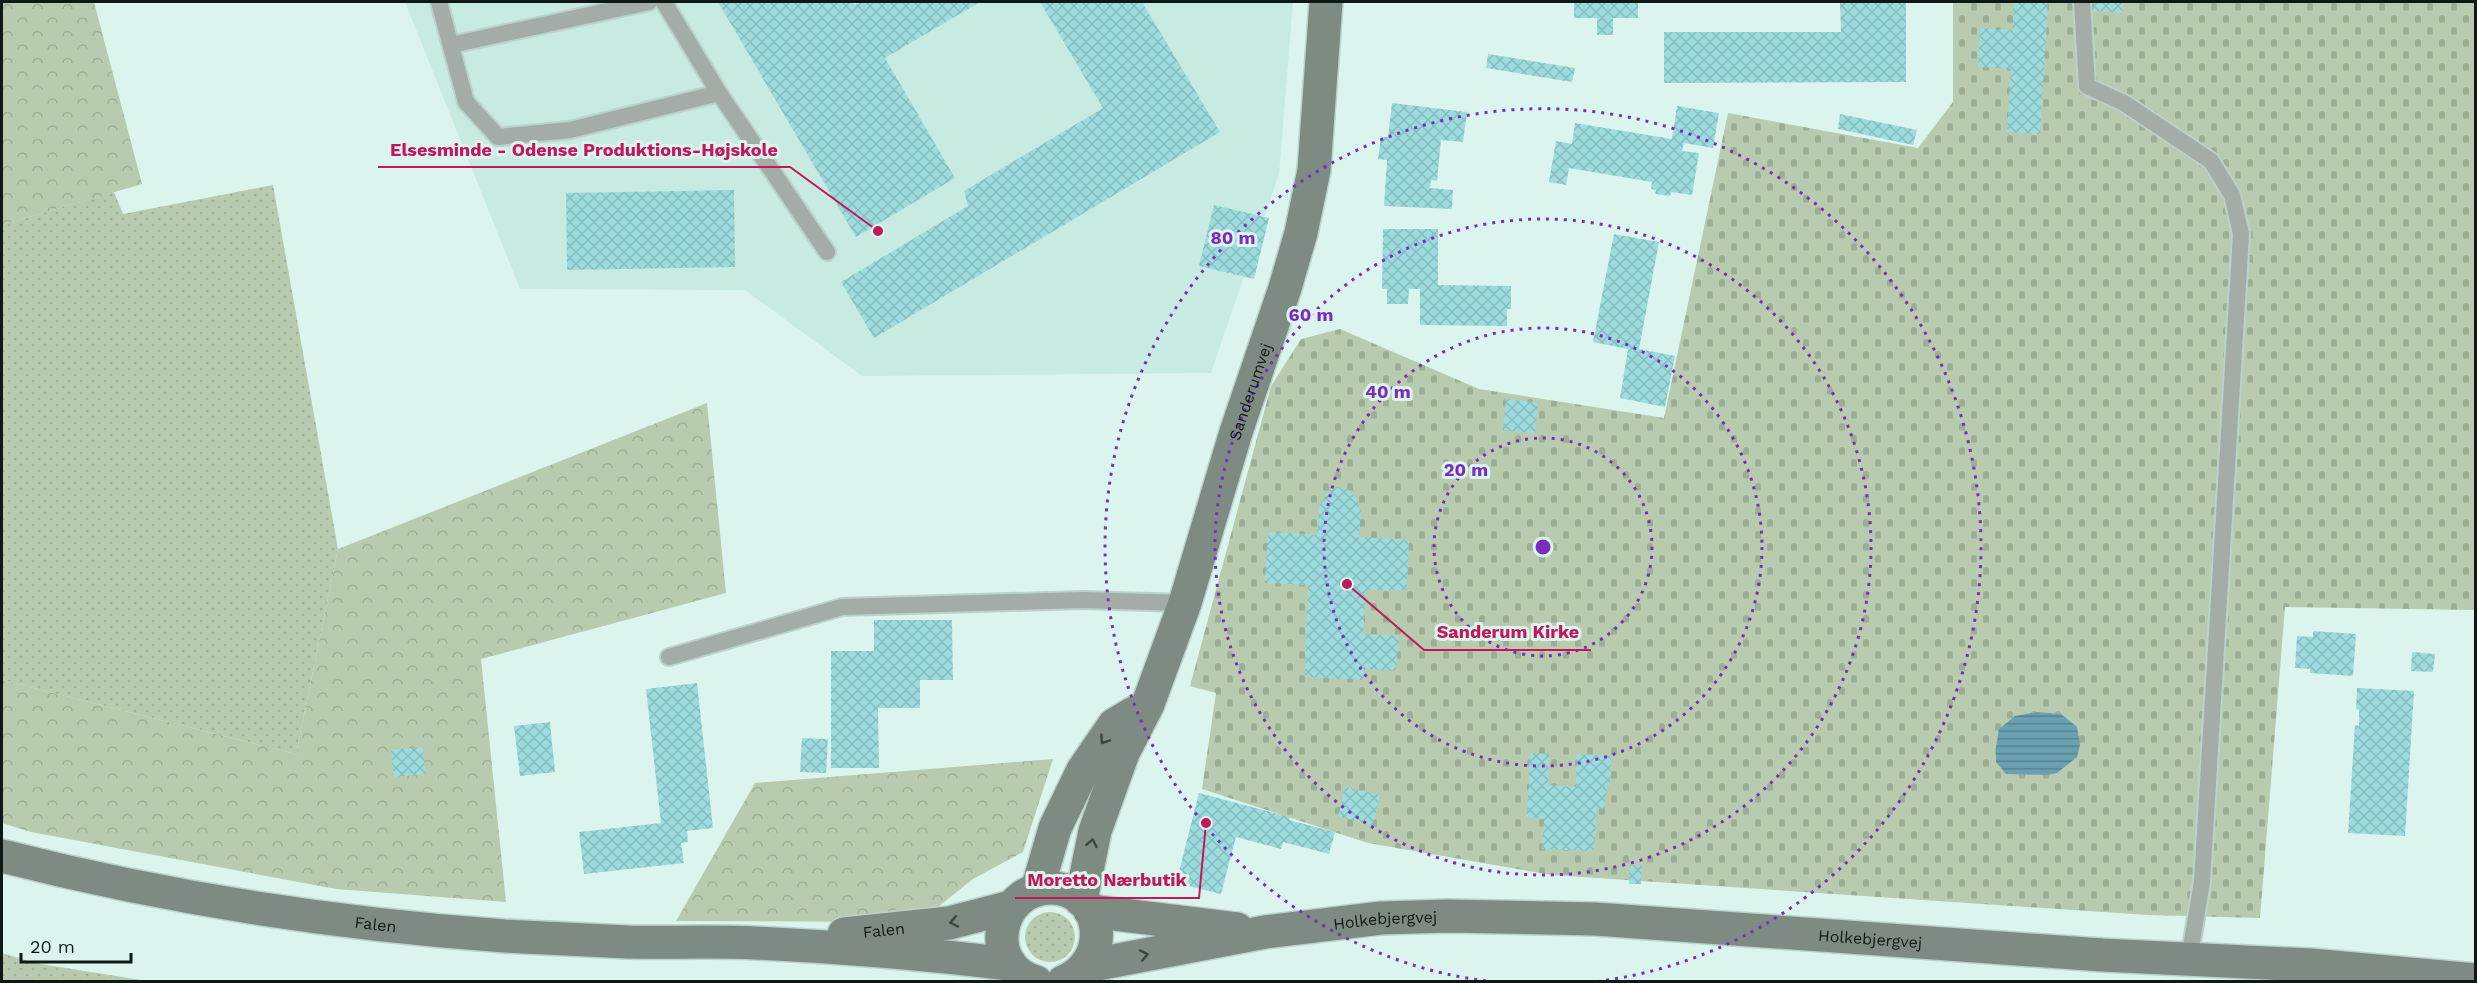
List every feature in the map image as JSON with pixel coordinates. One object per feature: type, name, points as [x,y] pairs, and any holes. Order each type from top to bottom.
[{"type":"street","name":"Sanderumvej","points":[[1086,906],[1095,831],[1122,753],[1149,704],[1185,603],[1236,432],[1285,288],[1301,233],[1314,170],[1326,2]]},
{"type":"street","points":[[1020,975],[1001,937],[1003,922],[1024,899],[1083,770],[1114,725],[1149,704]]},
{"type":"street","name":"Falen","points":[[2,856],[57,870],[217,902],[378,925],[505,936],[755,943],[952,957],[1020,975]]},
{"type":"street","name":"Falen","points":[[755,943],[949,923],[1053,888],[1068,892],[1086,906]]},
{"type":"street","name":"Holkebjergvej","points":[[1086,906],[1265,932]]},
{"type":"street","points":[[1075,974],[1094,952],[1097,937],[1095,923],[1086,906]]},
{"type":"street","name":"Holkebjergvej","points":[[1075,974],[1265,932],[1381,918],[1448,916],[1595,919],[2090,954],[2311,965],[2475,980]]},
{"type":"lane","points":[[439,2],[466,102],[498,137],[570,130],[719,93]]},
{"type":"lane","points":[[451,45],[649,2]]},
{"type":"lane","points":[[663,2],[719,93],[827,252]]},
{"type":"lane","points":[[2082,2],[2086,86],[2124,103],[2211,161],[2232,195],[2241,234],[2202,882],[2189,959]]},
{"type":"lane","points":[[669,657],[842,607],[1082,600],[1185,603]]},
{"type":"shaded area","points":[[405,2],[1293,2],[1279,174],[1211,373],[862,376],[745,290],[520,289]]},
{"type":"green space","points":[[2,2],[94,2],[142,184],[2,225]]},
{"type":"green space","points":[[1953,2],[2475,2],[2475,610],[2285,607],[2260,918],[2147,915],[1552,875],[1368,843],[1202,789],[1216,693],[1190,686],[1271,386],[1301,339],[1340,329],[1479,389],[1664,418],[1728,113],[1918,148],[1953,102]]},
{"type":"green space","points":[[273,185],[338,549],[296,754],[2,680],[2,225],[114,192],[123,214]]},
{"type":"green space","points":[[707,403],[726,593],[481,659],[506,902],[336,889],[31,832],[2,823],[2,680],[296,754],[338,549]]},
{"type":"green space","points":[[1053,759],[1023,852],[973,879],[919,922],[676,921],[755,783]]},
{"type":"green space","points":[[1050,912],[1064,916],[1071,923],[1075,937],[1071,951],[1064,958],[1050,962],[1036,958],[1029,951],[1025,937],[1029,923],[1036,916]]},
{"type":"green space","points":[[2,953],[35,963],[147,981],[2,981]]},
{"type":"water","points":[[2037,712],[2061,714],[2077,727],[2080,745],[2077,757],[2057,773],[2048,775],[2006,774],[1996,762],[1999,729],[2015,716]]},
{"type":"building","points":[[718,2],[852,2],[855,5],[861,2],[980,2],[885,58],[955,178],[856,237]]},
{"type":"building","points":[[1040,2],[1142,2],[1220,132],[874,338],[841,282],[968,206],[964,191],[1103,108]]},
{"type":"building","points":[[1574,2],[1638,2],[1638,18],[1613,18],[1613,35],[1597,35],[1597,18],[1574,18]]},
{"type":"building","points":[[1840,2],[1906,2],[1906,82],[1664,83],[1664,32],[1841,32]]},
{"type":"building","points":[[2014,2],[2048,2],[2040,134],[2007,132],[2011,69],[1978,67],[1980,28],[2013,30]]},
{"type":"building","points":[[2094,2],[2123,2],[2122,13],[2093,11]]},
{"type":"building","points":[[1488,54],[1575,68],[1572,82],[1486,68]]},
{"type":"building","points":[[1392,103],[1467,112],[1463,142],[1441,140],[1437,181],[1431,180],[1430,188],[1453,190],[1452,209],[1384,206],[1387,160],[1378,159],[1381,137],[1388,137]]},
{"type":"building","points":[[1677,106],[1719,113],[1713,148],[1684,143],[1682,151],[1699,153],[1692,195],[1671,192],[1670,196],[1655,194],[1656,190],[1651,189],[1652,182],[1569,168],[1566,185],[1549,182],[1556,141],[1572,144],[1575,123],[1672,139]]},
{"type":"building","points":[[1840,114],[1917,130],[1913,145],[1838,129]]},
{"type":"building","points":[[734,190],[735,267],[567,270],[566,193]]},
{"type":"building","points":[[1214,205],[1269,218],[1254,279],[1199,266]]},
{"type":"building","points":[[1383,229],[1438,229],[1438,285],[1511,286],[1511,309],[1507,309],[1507,326],[1420,325],[1420,289],[1409,289],[1408,304],[1387,304],[1387,289],[1382,289]]},
{"type":"building","points":[[1614,234],[1659,242],[1639,349],[1675,356],[1665,407],[1620,398],[1628,349],[1593,342]]},
{"type":"building","points":[[1506,399],[1538,403],[1535,433],[1503,430]]},
{"type":"building","points":[[1337,487],[1346,488],[1357,498],[1359,509],[1361,509],[1359,537],[1409,540],[1407,590],[1366,590],[1363,634],[1399,636],[1396,671],[1364,669],[1363,680],[1305,677],[1308,585],[1265,583],[1268,532],[1317,535],[1319,507],[1328,491]]},
{"type":"building","points":[[874,620],[952,620],[953,680],[920,680],[920,708],[878,708],[879,768],[831,768],[831,651],[874,651]]},
{"type":"building","points":[[2313,631],[2356,634],[2353,676],[2310,673],[2310,669],[2295,668],[2297,636],[2313,637]]},
{"type":"building","points":[[2412,652],[2435,654],[2433,672],[2411,671]]},
{"type":"building","points":[[697,683],[713,828],[687,831],[688,842],[681,843],[684,863],[584,874],[579,832],[661,823],[646,689]]},
{"type":"building","points":[[2357,688],[2414,691],[2405,836],[2348,833],[2355,725],[2359,726],[2359,710],[2356,709]]},
{"type":"building","points":[[550,722],[555,772],[520,776],[514,726]]},
{"type":"building","points":[[802,738],[828,739],[826,773],[800,772]]},
{"type":"building","points":[[423,747],[425,774],[394,777],[391,750]]},
{"type":"building","points":[[1530,753],[1549,754],[1548,785],[1576,787],[1577,754],[1611,756],[1610,785],[1607,785],[1605,809],[1597,808],[1594,851],[1542,849],[1544,818],[1527,818]]},
{"type":"building","points":[[1345,787],[1380,795],[1373,825],[1338,816]]},
{"type":"building","points":[[1199,793],[1290,817],[1289,820],[1335,832],[1329,854],[1283,842],[1281,849],[1236,837],[1221,894],[1176,883]]},
{"type":"building","points":[[1630,865],[1642,866],[1641,884],[1629,884]]},
{"type":"place","name":"Elsesminde - Odense Produktions-Højskole","points":[[878,231]]},
{"type":"place","name":"Sanderum Kirke","points":[[1347,584]]},
{"type":"place","name":"Moretto Nærbutik","points":[[1206,823]]}]
